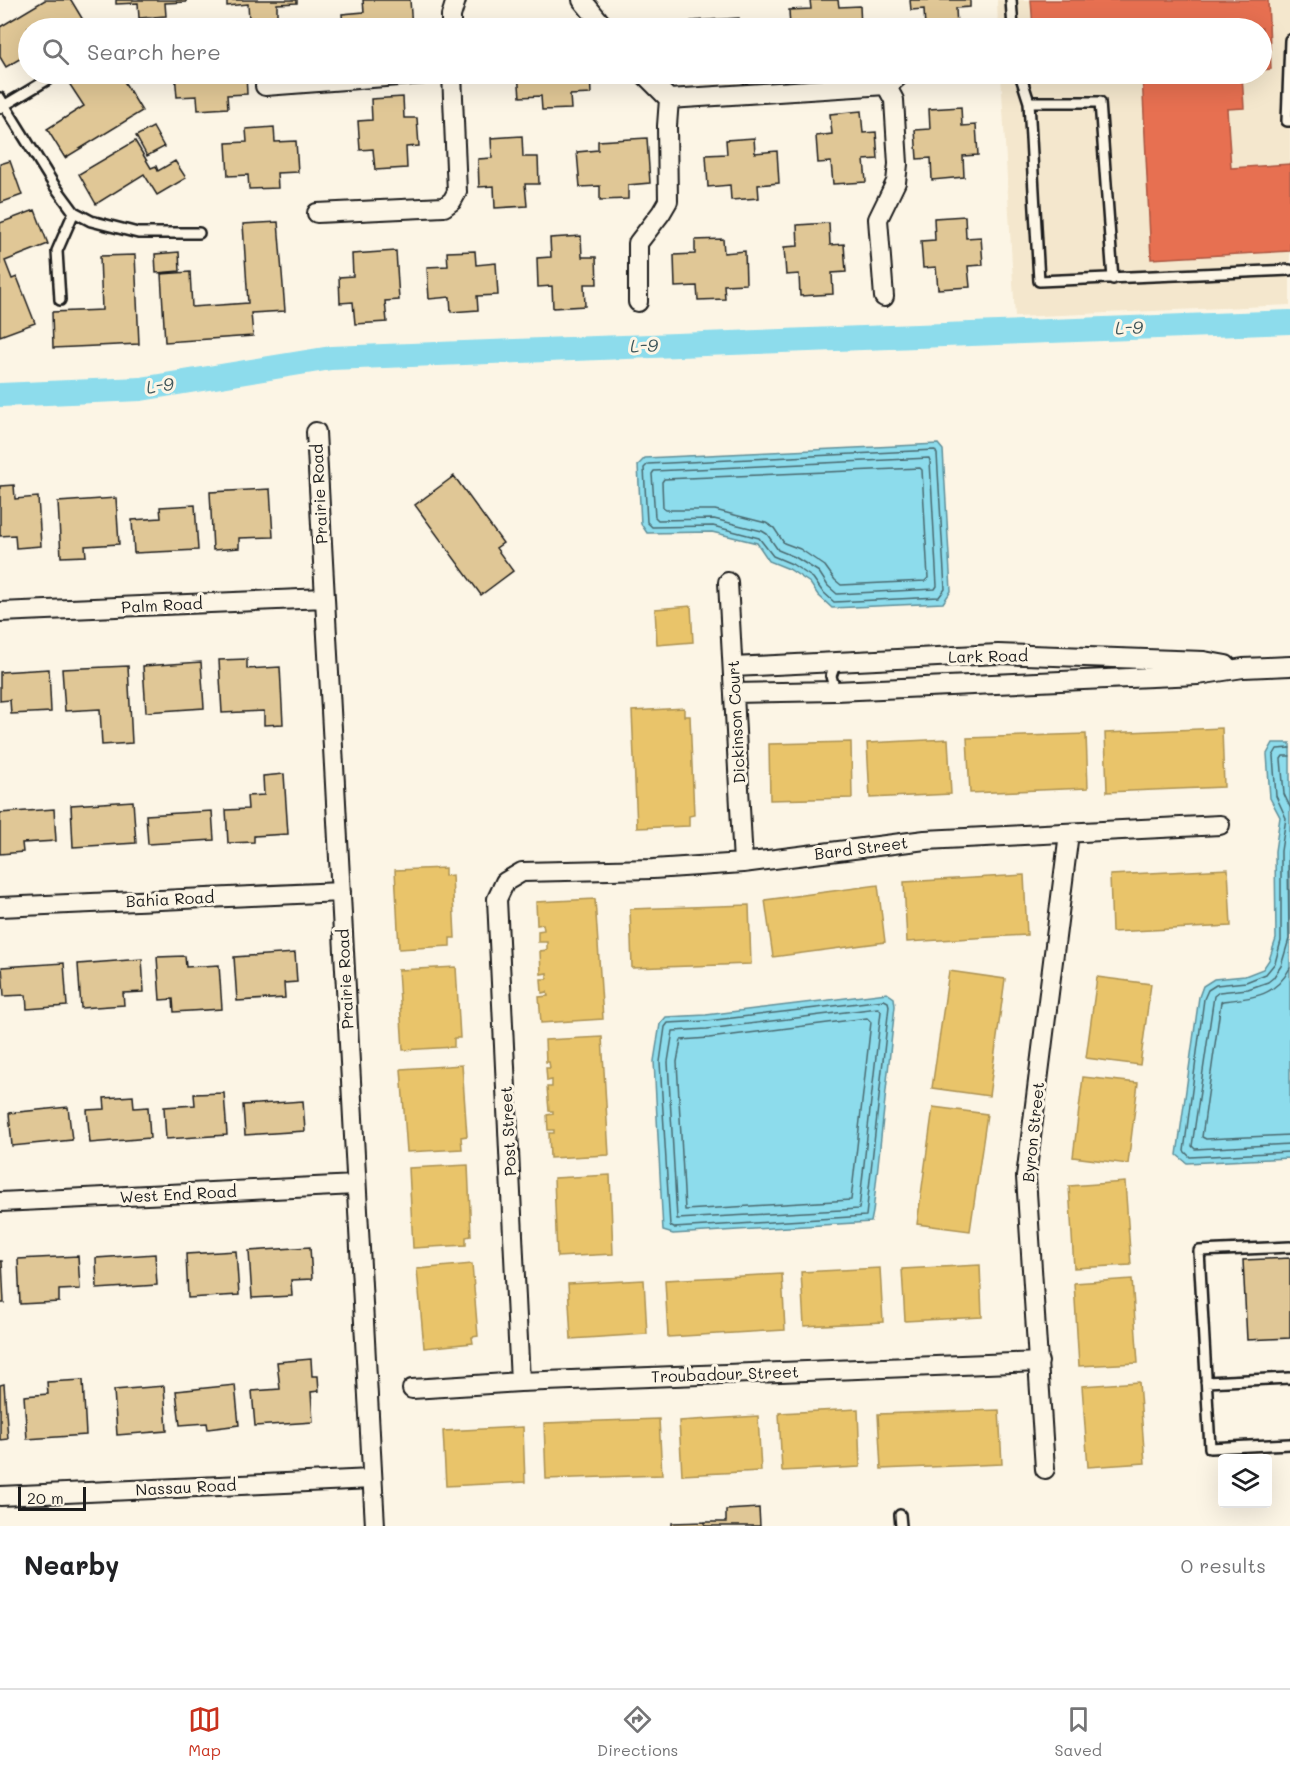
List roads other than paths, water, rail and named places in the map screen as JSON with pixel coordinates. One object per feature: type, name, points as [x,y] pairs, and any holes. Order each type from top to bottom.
[{"type":"street","points":[[451,18],[456,0]]},
{"type":"street","points":[[582,0],[597,18]]},
{"type":"street","points":[[265,86],[292,84]]},
{"type":"street","points":[[317,213],[444,207],[452,201],[457,192],[452,84]]},
{"type":"street","points":[[638,302],[638,243],[668,201],[669,99],[654,84]]},
{"type":"street","points":[[669,99],[837,84]]},
{"type":"street","points":[[884,297],[878,219],[896,182],[893,84]]},
{"type":"street","name":"Prairie Road","points":[[316,432],[375,1526]]},
{"type":"street","name":"Dickinson Court","points":[[728,582],[743,863]]},
{"type":"street","name":"Palm Road","points":[[0,612],[325,598]]},
{"type":"street","name":"Lark Road","points":[[733,667],[998,654],[1204,661],[1242,668]]},
{"type":"street","name":"Lark Road","points":[[735,693],[835,691],[1198,675],[1242,668],[1290,666]]},
{"type":"street","name":"Bard Street","points":[[505,882],[522,872],[653,869],[743,863],[925,840],[1220,825]]},
{"type":"street","name":"Byron Street","points":[[1045,1469],[1026,1177],[1069,833]]},
{"type":"street","name":"Post Street","points":[[505,882],[497,899],[520,1382]]},
{"type":"street","name":"Bahia Road","points":[[0,907],[341,892]]},
{"type":"street","name":"West End Road","points":[[0,1202],[357,1185]]},
{"type":"street","name":"Troubadour Street","points":[[412,1389],[520,1382],[1039,1362]]},
{"type":"street","name":"Nassau Road","points":[[0,1496],[372,1479]]},
{"type":"lane","points":[[1011,0],[1013,18]]},
{"type":"lane","points":[[1290,40],[1287,121],[1290,121]]},
{"type":"lane","points":[[39,84],[2,103],[54,185],[74,212],[91,221],[138,233],[199,233]]},
{"type":"lane","points":[[1023,84],[1029,102],[1039,281],[1290,270]]},
{"type":"lane","points":[[1029,102],[1100,102],[1113,279]]},
{"type":"lane","points":[[60,300],[57,251],[74,212]]},
{"type":"lane","points":[[835,691],[831,676],[837,662]]},
{"type":"lane","points":[[1290,1248],[1199,1251],[1210,1448],[1290,1444]]},
{"type":"lane","points":[[1206,1382],[1290,1378]]},
{"type":"lane","points":[[900,1515],[901,1526]]},
{"type":"water","points":[[938,444],[943,450],[951,591],[943,603],[832,608],[818,595],[810,583],[789,569],[769,561],[757,543],[712,532],[647,533],[641,524],[638,465],[645,458]]},
{"type":"water","points":[[1273,743],[1290,743],[1290,1158],[1187,1163],[1177,1155],[1199,997],[1203,986],[1214,979],[1245,976],[1263,969],[1269,960],[1276,939],[1275,851],[1280,817],[1270,798],[1267,754]]},
{"type":"water","points":[[887,993],[894,998],[895,1006],[871,1222],[673,1234],[663,1231],[654,1061],[660,1024],[666,1017],[706,1015]]},
{"type":"waterway","name":"L-9","points":[[0,395],[141,389],[331,358],[1290,322]]}]
